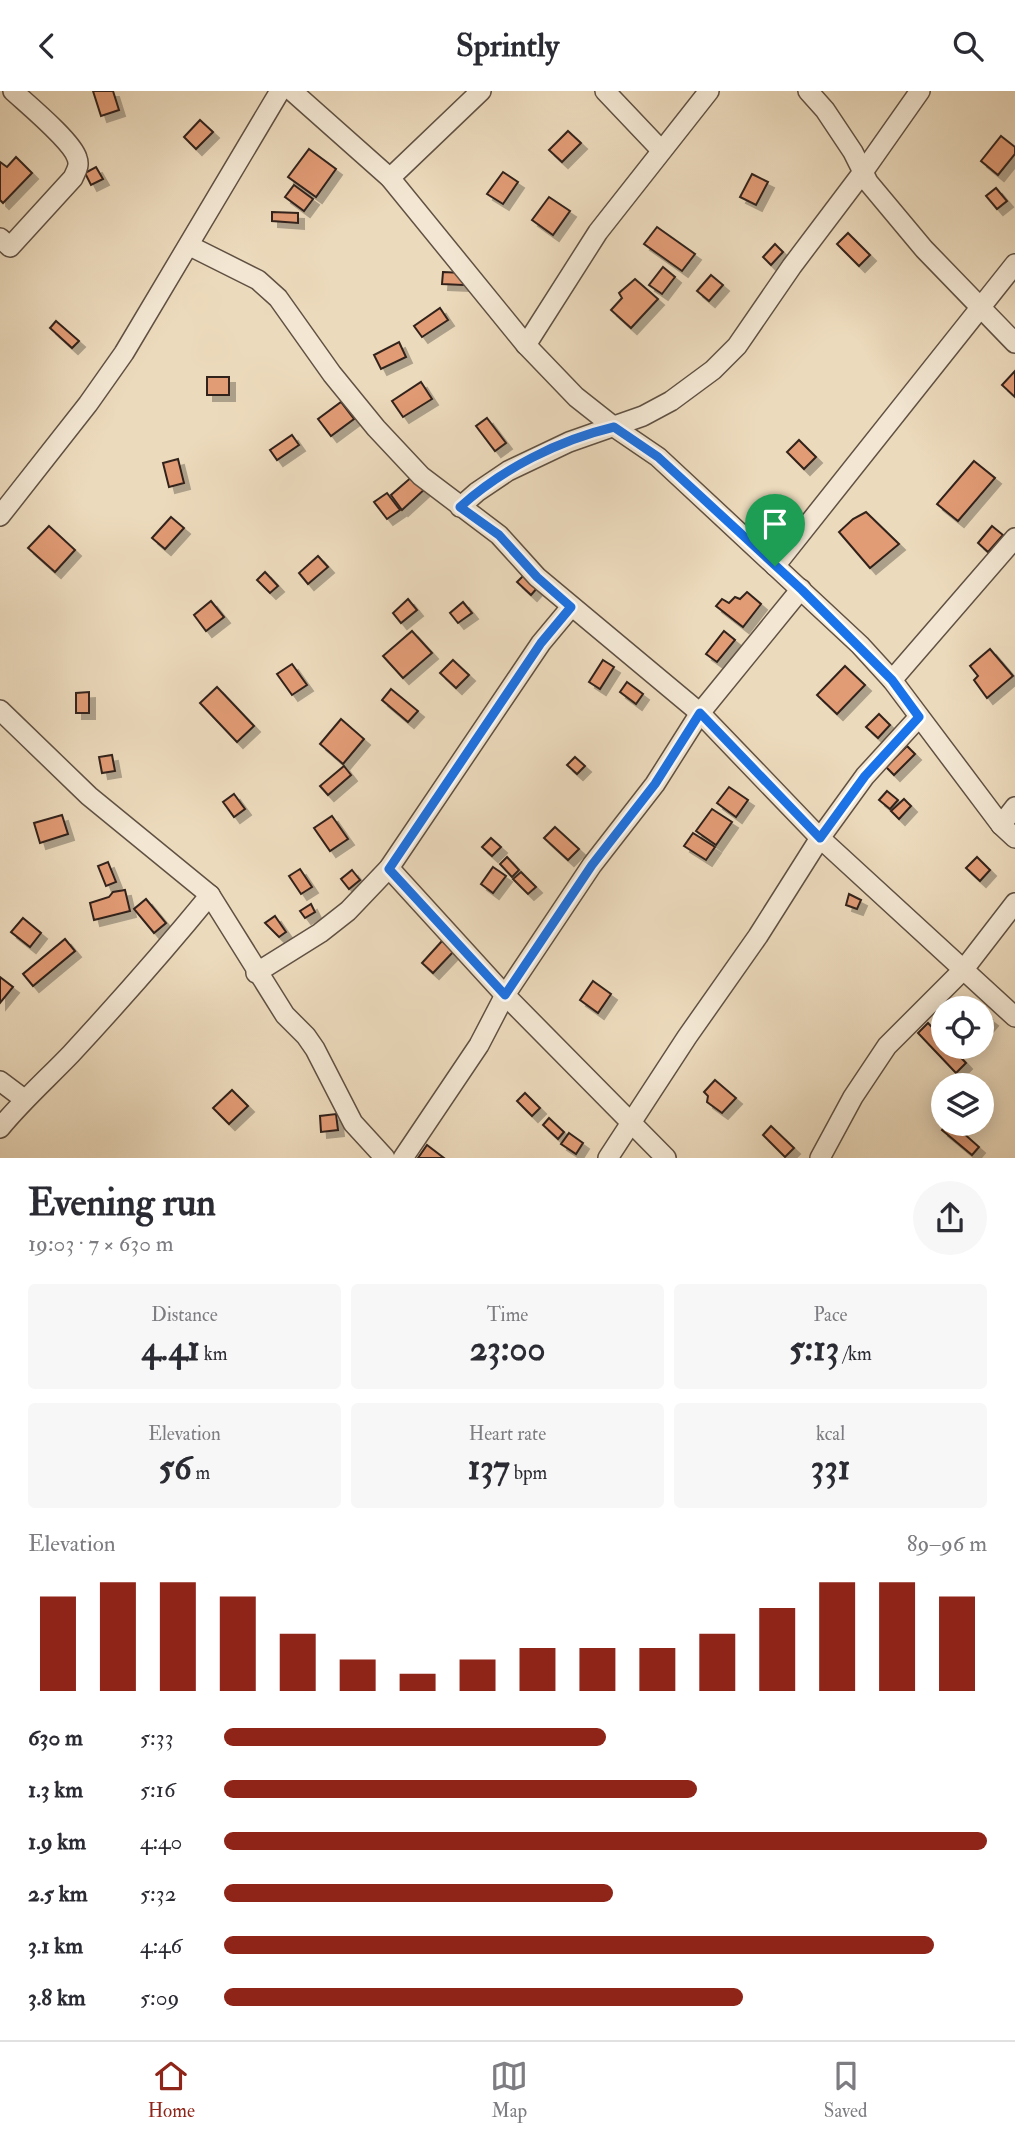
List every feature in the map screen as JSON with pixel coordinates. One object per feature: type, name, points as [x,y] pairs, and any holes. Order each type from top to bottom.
[{"type":"street","points":[[0,238],[10,247],[73,178],[79,166],[77,155],[13,91]]},
{"type":"street","points":[[2,511],[88,404],[124,353],[280,91]]},
{"type":"street","points":[[292,91],[390,178],[526,345],[576,397],[658,457],[802,590],[892,680],[1008,832]]},
{"type":"street","points":[[390,178],[481,91]]},
{"type":"street","points":[[605,91],[660,150]]},
{"type":"street","points":[[526,345],[598,232],[709,91]]},
{"type":"street","points":[[808,91],[825,110],[853,152],[868,182],[924,249],[1015,343]]},
{"type":"street","points":[[460,507],[508,471],[569,442],[643,416],[671,401],[713,370],[737,346],[920,91]]},
{"type":"street","points":[[190,246],[258,280],[278,297],[332,374],[376,428],[421,476],[499,535],[537,577],[700,713],[820,838],[1015,1017]]},
{"type":"street","points":[[775,566],[1015,264]]},
{"type":"street","points":[[892,680],[1015,538]]},
{"type":"street","points":[[402,1158],[479,1045],[505,995],[592,865],[655,784],[700,713],[802,590]]},
{"type":"street","points":[[257,972],[311,939],[348,911],[389,869],[541,643],[571,607]]},
{"type":"street","points":[[0,710],[89,796],[210,895],[285,1015],[315,1049],[353,1123],[385,1158]]},
{"type":"street","points":[[608,1158],[687,1037],[758,936],[820,838],[865,776],[919,717]]},
{"type":"street","points":[[1008,832],[1015,807]]},
{"type":"street","points":[[389,869],[505,995],[666,1158]]},
{"type":"street","points":[[0,1128],[24,1099],[133,986],[210,895]]},
{"type":"street","points":[[820,1158],[853,1097],[887,1046],[964,969],[1015,903]]},
{"type":"street","points":[[0,1081],[24,1099]]},
{"type":"building","points":[[93,91],[113,91],[119,110],[101,116]]},
{"type":"building","points":[[200,120],[213,132],[196,149],[184,137]]},
{"type":"building","points":[[568,131],[581,143],[562,162],[549,150]]},
{"type":"building","points":[[1001,136],[1015,147],[1015,154],[998,175],[981,161]]},
{"type":"building","points":[[309,149],[336,169],[316,197],[288,177]]},
{"type":"building","points":[[16,157],[32,173],[3,203],[0,200],[0,162],[7,167]]},
{"type":"building","points":[[96,167],[103,179],[91,185],[85,173]]},
{"type":"building","points":[[503,172],[518,182],[503,204],[487,194]]},
{"type":"building","points":[[752,174],[768,182],[756,205],[740,197]]},
{"type":"building","points":[[294,185],[313,199],[304,211],[285,197]]},
{"type":"building","points":[[996,188],[1007,201],[997,209],[986,196]]},
{"type":"building","points":[[549,197],[570,211],[553,235],[532,220]]},
{"type":"building","points":[[272,212],[298,213],[298,223],[272,221]]},
{"type":"building","points":[[657,227],[695,254],[682,271],[644,244]]},
{"type":"building","points":[[848,233],[870,255],[859,266],[837,244]]},
{"type":"building","points":[[775,244],[783,252],[771,265],[763,257]]},
{"type":"building","points":[[663,267],[675,277],[662,294],[649,285]]},
{"type":"building","points":[[443,272],[463,273],[463,285],[442,284]]},
{"type":"building","points":[[711,275],[723,285],[709,301],[697,291]]},
{"type":"building","points":[[635,279],[658,299],[631,328],[611,310],[622,298],[619,293]]},
{"type":"building","points":[[440,308],[448,320],[422,337],[414,326]]},
{"type":"building","points":[[56,321],[79,341],[72,348],[50,328]]},
{"type":"building","points":[[399,342],[406,357],[381,369],[374,355]]},
{"type":"building","points":[[1015,371],[1015,397],[1002,385]]},
{"type":"building","points":[[207,377],[229,377],[229,395],[207,395]]},
{"type":"building","points":[[421,382],[432,399],[403,417],[392,401]]},
{"type":"building","points":[[341,402],[354,419],[331,436],[318,419]]},
{"type":"building","points":[[487,418],[506,443],[495,451],[476,426]]},
{"type":"building","points":[[292,435],[299,445],[277,460],[270,450]]},
{"type":"building","points":[[799,440],[816,457],[804,469],[787,452]]},
{"type":"building","points":[[178,459],[184,483],[169,487],[163,463]]},
{"type":"building","points":[[974,461],[995,478],[958,521],[937,504]]},
{"type":"building","points":[[414,475],[427,487],[402,510],[391,495]]},
{"type":"building","points":[[387,493],[400,510],[387,519],[374,502]]},
{"type":"building","points":[[866,512],[899,544],[870,568],[839,532],[853,519]]},
{"type":"building","points":[[171,517],[184,528],[165,549],[152,538]]},
{"type":"building","points":[[49,526],[75,550],[55,572],[28,548]]},
{"type":"building","points":[[992,526],[1003,535],[988,552],[978,543]]},
{"type":"building","points":[[318,556],[328,567],[308,584],[299,573]]},
{"type":"building","points":[[265,572],[278,586],[270,593],[257,580]]},
{"type":"building","points":[[524,575],[538,587],[531,595],[517,582]]},
{"type":"building","points":[[747,592],[761,604],[743,627],[716,606],[722,599],[729,603],[735,597],[740,599]]},
{"type":"building","points":[[408,599],[417,610],[401,623],[393,613]]},
{"type":"building","points":[[211,601],[224,617],[206,631],[194,615]]},
{"type":"building","points":[[463,602],[472,613],[458,623],[450,613]]},
{"type":"building","points":[[412,631],[432,653],[403,678],[383,656]]},
{"type":"building","points":[[724,631],[735,640],[717,662],[706,654]]},
{"type":"building","points":[[990,649],[1013,676],[987,698],[974,680],[978,676],[970,666]]},
{"type":"building","points":[[453,660],[469,675],[456,688],[440,673]]},
{"type":"building","points":[[603,660],[614,667],[600,689],[589,682]]},
{"type":"building","points":[[292,664],[307,685],[292,695],[277,674]]},
{"type":"building","points":[[845,666],[865,685],[837,714],[817,695]]},
{"type":"building","points":[[627,682],[643,694],[636,704],[620,692]]},
{"type":"building","points":[[217,687],[254,726],[237,742],[200,703]]},
{"type":"building","points":[[391,689],[418,711],[408,722],[382,700]]},
{"type":"building","points":[[89,692],[89,713],[76,713],[76,693]]},
{"type":"building","points":[[879,714],[890,725],[878,738],[866,727]]},
{"type":"building","points":[[341,719],[364,739],[343,764],[320,744]]},
{"type":"building","points":[[907,746],[915,754],[894,775],[886,767]]},
{"type":"building","points":[[112,755],[115,771],[102,773],[99,757]]},
{"type":"building","points":[[575,757],[585,766],[577,774],[567,765]]},
{"type":"building","points":[[344,766],[351,775],[328,795],[320,786]]},
{"type":"building","points":[[729,787],[748,800],[736,817],[717,803]]},
{"type":"building","points":[[887,791],[898,800],[890,809],[879,800]]},
{"type":"building","points":[[234,794],[245,809],[234,817],[223,802]]},
{"type":"building","points":[[904,799],[911,806],[899,819],[891,811]]},
{"type":"building","points":[[712,809],[732,822],[716,845],[696,831]]},
{"type":"building","points":[[62,815],[68,834],[40,843],[34,823]]},
{"type":"building","points":[[332,816],[348,839],[330,851],[314,828]]},
{"type":"building","points":[[555,827],[579,849],[568,860],[544,838]]},
{"type":"building","points":[[693,833],[715,847],[706,860],[684,846]]},
{"type":"building","points":[[491,838],[501,847],[492,856],[482,847]]},
{"type":"building","points":[[507,857],[519,870],[512,877],[500,864]]},
{"type":"building","points":[[977,857],[990,870],[980,881],[966,868]]},
{"type":"building","points":[[108,862],[116,882],[106,886],[98,866]]},
{"type":"building","points":[[493,867],[506,876],[493,893],[481,884]]},
{"type":"building","points":[[300,869],[312,887],[301,894],[289,876]]},
{"type":"building","points":[[352,870],[360,880],[349,889],[341,879]]},
{"type":"building","points":[[521,872],[536,887],[528,894],[513,879]]},
{"type":"building","points":[[125,890],[130,911],[94,920],[90,903],[109,897],[113,892]]},
{"type":"building","points":[[849,894],[861,900],[857,909],[846,905]]},
{"type":"building","points":[[146,899],[166,923],[154,933],[134,909]]},
{"type":"building","points":[[311,904],[315,912],[305,918],[300,911]]},
{"type":"building","points":[[275,916],[286,932],[279,937],[265,923]]},
{"type":"building","points":[[23,918],[41,933],[30,947],[11,932]]},
{"type":"building","points":[[65,939],[75,951],[33,986],[23,974]]},
{"type":"building","points":[[442,941],[454,951],[433,973],[422,963]]},
{"type":"building","points":[[0,977],[13,987],[0,1003]]},
{"type":"building","points":[[593,981],[611,994],[598,1013],[580,1000]]},
{"type":"building","points":[[928,1023],[931,1026],[931,1047],[918,1033]]},
{"type":"building","points":[[943,1059],[962,1059],[966,1063],[956,1073]]},
{"type":"building","points":[[715,1080],[736,1098],[722,1113],[707,1102],[708,1096],[704,1092]]},
{"type":"building","points":[[232,1090],[248,1106],[229,1124],[213,1108]]},
{"type":"building","points":[[525,1093],[540,1108],[532,1116],[517,1101]]},
{"type":"building","points":[[336,1114],[338,1130],[321,1132],[320,1116]]},
{"type":"building","points":[[549,1118],[564,1132],[558,1139],[543,1125]]},
{"type":"building","points":[[771,1126],[794,1148],[785,1157],[763,1135]]},
{"type":"building","points":[[569,1133],[583,1143],[576,1154],[561,1144]]},
{"type":"building","points":[[949,1136],[967,1136],[979,1147],[972,1155]]},
{"type":"building","points":[[427,1145],[444,1158],[418,1158]]},
{"type":"route","points":[[614,427],[658,457],[775,566],[860,645],[892,680],[919,717],[865,776],[820,838],[700,713],[655,784],[592,865],[505,995],[389,869],[541,643],[571,607],[537,577],[499,535],[460,507],[508,471],[569,442],[614,427]]}]
